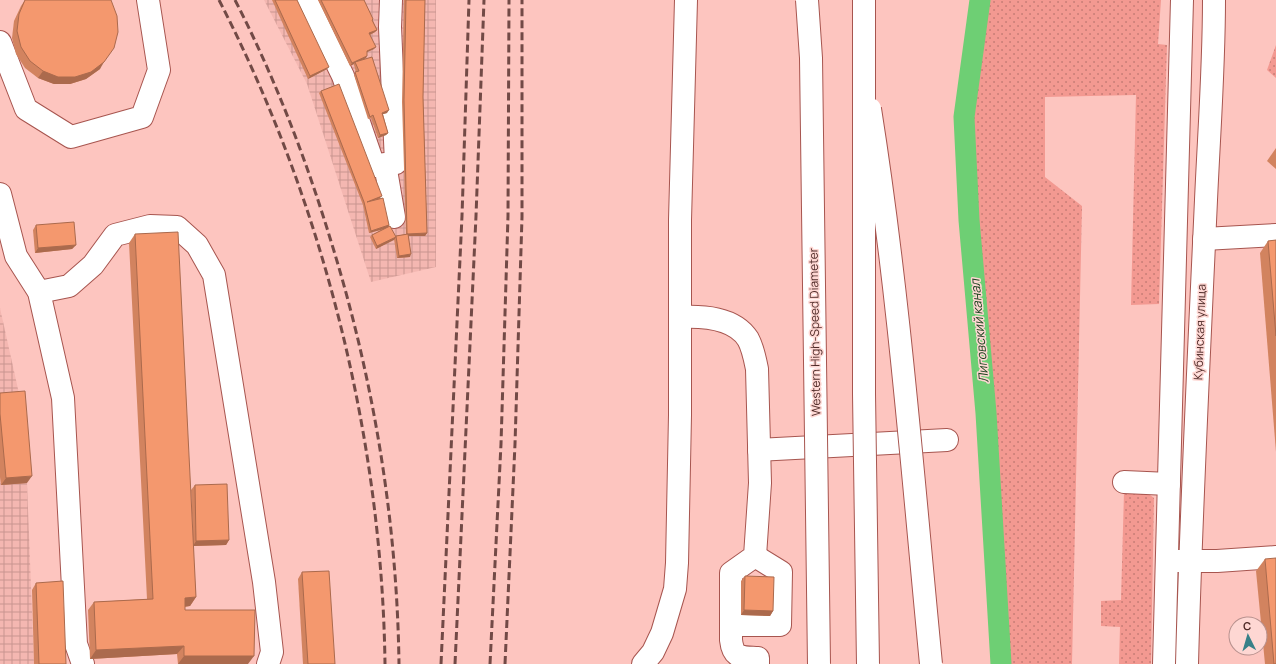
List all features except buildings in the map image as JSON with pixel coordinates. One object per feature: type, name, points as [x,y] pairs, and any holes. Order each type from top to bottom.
[{"type":"main road","points":[[0,42],[26,109],[71,137],[142,117],[159,70],[148,0]]},
{"type":"main road","points":[[306,0],[343,76],[374,166],[396,163],[390,27],[392,0]]},
{"type":"main road","points":[[375,0],[390,27]]},
{"type":"main road","points":[[643,664],[653,652],[662,633],[675,589],[677,563],[680,423],[680,220],[686,0]]},
{"type":"main road","name":"Western High-Speed Diameter","points":[[807,0],[811,58],[819,664]]},
{"type":"main road","points":[[864,0],[864,394],[868,664]]},
{"type":"main road","points":[[1164,664],[1182,0]]},
{"type":"main road","name":"Кубинская улица","points":[[1187,664],[1190,561],[1214,40],[1214,0]]},
{"type":"main road","points":[[864,69],[880,171],[903,374],[931,664]]},
{"type":"main road","points":[[385,164],[394,217]]},
{"type":"main road","points":[[0,194],[16,256],[39,292],[63,398],[76,644],[82,664]]},
{"type":"main road","points":[[39,292],[69,286],[93,265],[116,235],[150,226],[177,227],[197,245],[214,275],[264,582],[272,652],[268,664]]},
{"type":"main road","points":[[1204,239],[1276,235]]},
{"type":"main road","points":[[680,317],[706,318],[723,321],[736,328],[747,338],[754,354],[757,369],[760,483],[755,556]]},
{"type":"main road","points":[[759,450],[947,440]]},
{"type":"main road","points":[[1124,482],[1169,484]]},
{"type":"main road","points":[[731,625],[780,625],[781,572],[755,556]]},
{"type":"main road","points":[[755,556],[731,573],[731,625],[732,648],[735,654],[740,657],[758,658],[758,664]]},
{"type":"main road","points":[[1167,561],[1217,561],[1276,557]]},
{"type":"shaded area","points":[[264,0],[436,0],[436,267],[371,282],[307,84]]},
{"type":"shaded area","points":[[986,0],[1161,0],[1158,44],[1167,45],[1159,304],[1131,305],[1136,95],[1045,97],[1045,177],[1082,206],[1072,664],[1009,664],[999,470],[996,467],[969,117]]},
{"type":"shaded area","points":[[1276,45],[1276,78],[1267,70]]},
{"type":"shaded area","points":[[0,308],[20,398],[27,483],[34,664],[0,664]]},
{"type":"shaded area","points":[[1124,492],[1146,492],[1154,498],[1151,664],[1119,664],[1120,627],[1101,626],[1101,601],[1121,600]]},
{"type":"waterway","name":"Лиговский канал","points":[[980,0],[964,117],[969,220],[986,413],[1001,664]]},
{"type":"railway","points":[[219,0],[256,77],[288,157],[316,239],[340,323],[359,407],[372,493],[381,579],[385,664]]},
{"type":"railway","points":[[235,0],[276,87],[310,177],[330,238],[359,342],[380,448],[388,502],[397,610],[399,664]]},
{"type":"railway","points":[[441,664],[462,216],[469,0]]},
{"type":"railway","points":[[455,664],[476,216],[484,0]]},
{"type":"railway","points":[[490,664],[501,444],[508,216],[509,0]]},
{"type":"railway","points":[[505,664],[515,444],[522,217],[522,0]]}]
